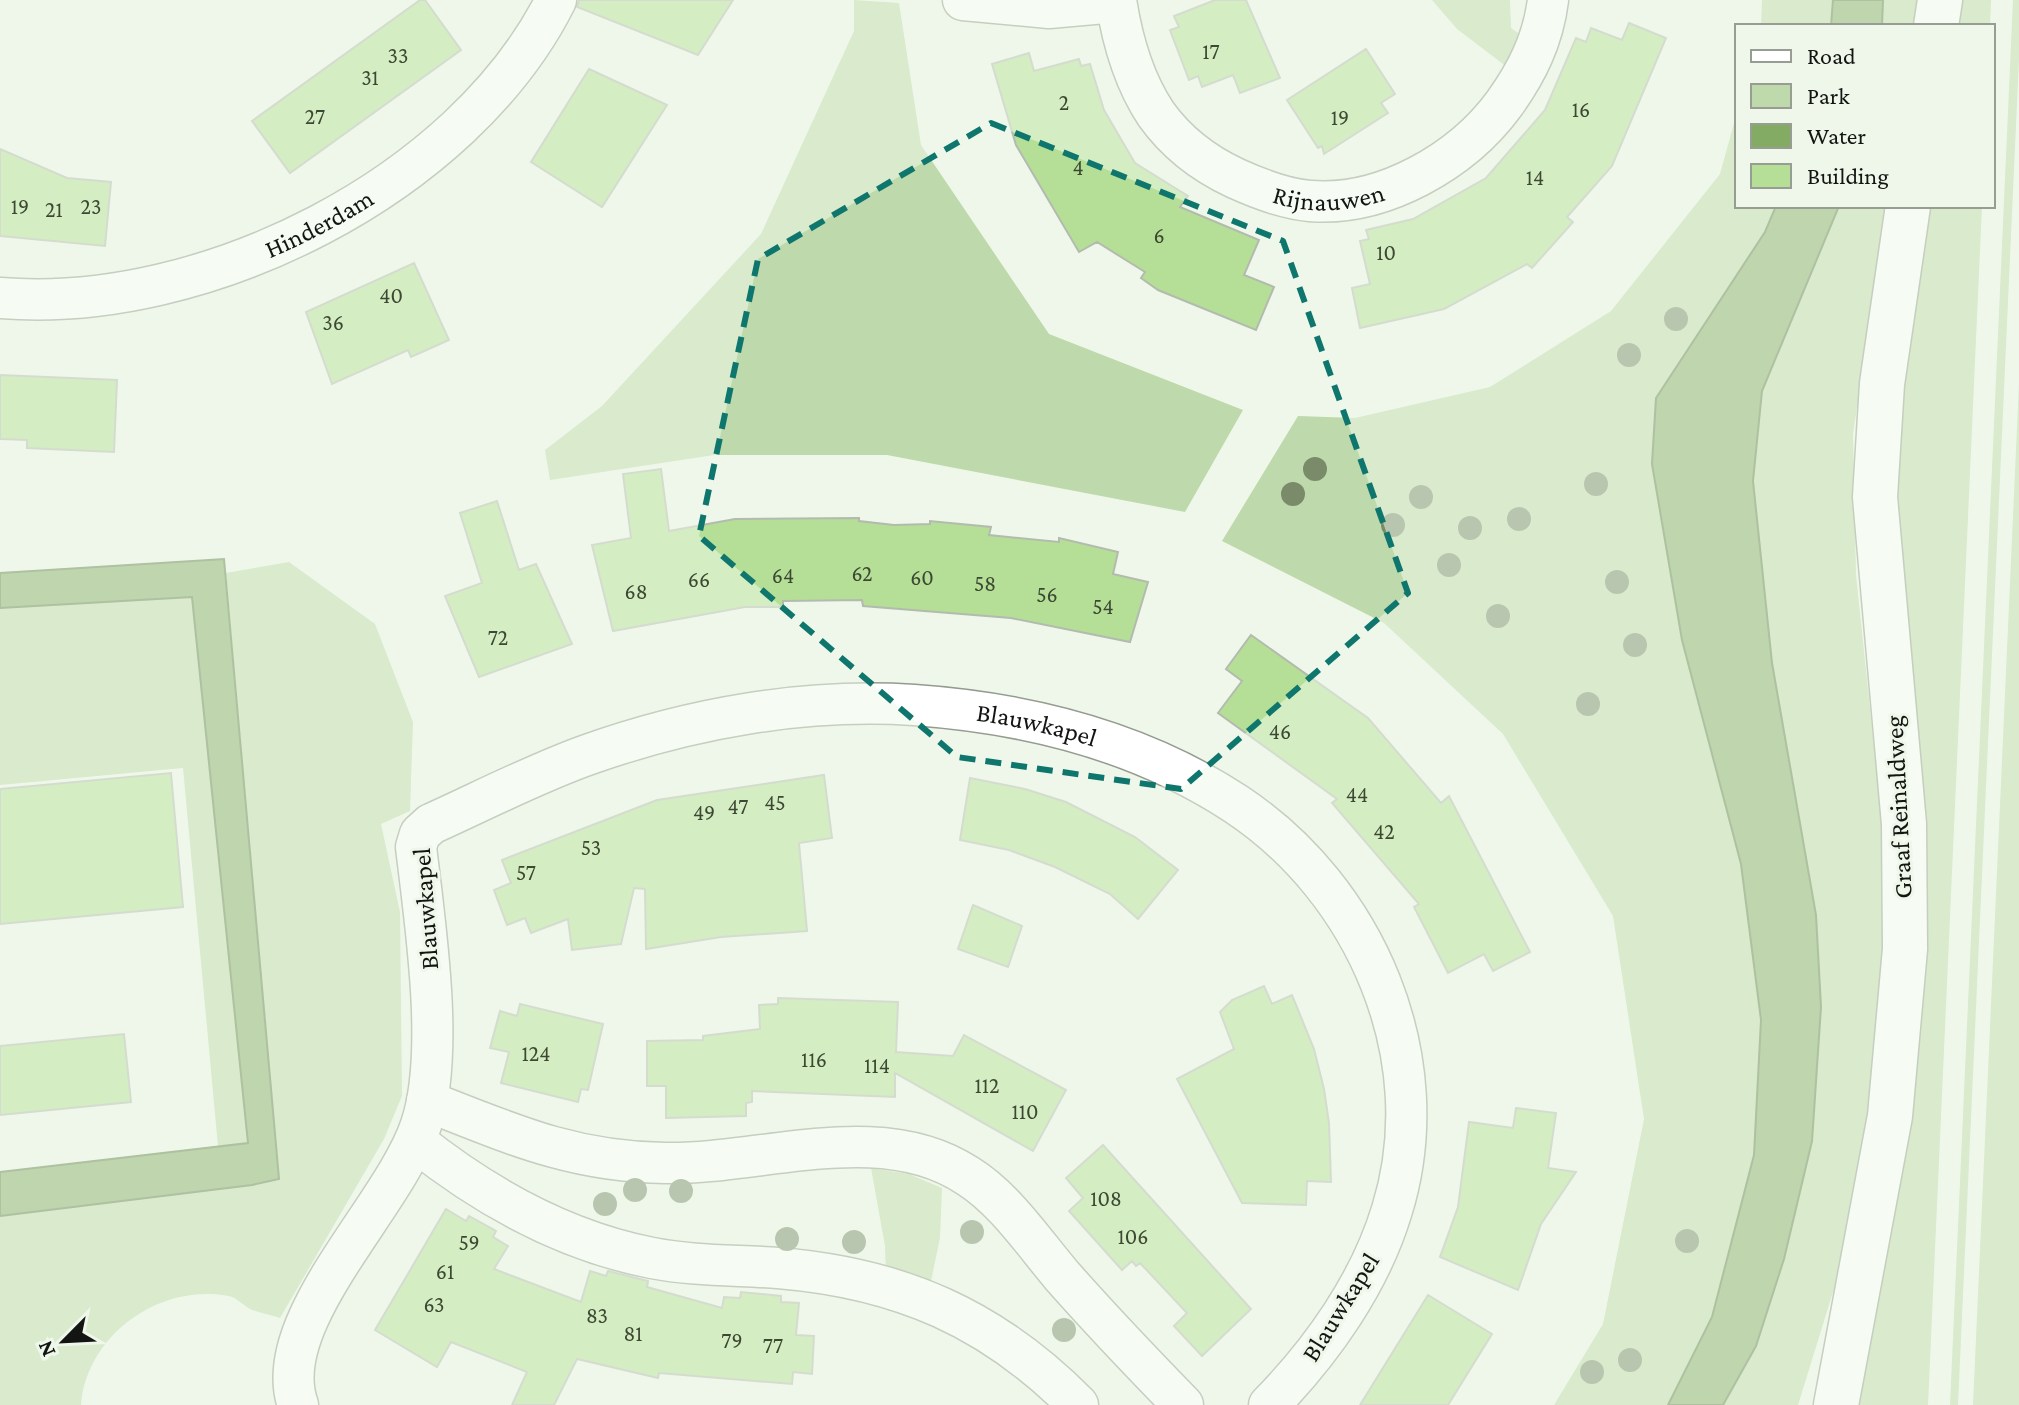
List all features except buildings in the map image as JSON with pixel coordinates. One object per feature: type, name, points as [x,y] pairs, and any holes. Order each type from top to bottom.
[{"type":"main road","points":[[1936,24],[1940,0]]},
{"type":"main road","name":"Graaf Reinaldweg","points":[[1836,1405],[1890,1116],[1905,949],[1904,824],[1875,497],[1882,384],[1908,208]]},
{"type":"street","name":"Hinderdam","points":[[0,298],[65,298],[161,285],[223,268],[332,218],[382,188],[465,122],[526,47],[556,0]]},
{"type":"street","points":[[963,0],[1049,8],[1116,1]]},
{"type":"street","name":"Rijnauwen","points":[[1116,1],[1139,81],[1168,128],[1201,159],[1228,174],[1282,196],[1310,201],[1337,201],[1387,189],[1424,173],[1472,141],[1520,82],[1542,37],[1548,0]]},
{"type":"street","name":"Blauwkapel","points":[[298,1405],[292,1378],[293,1363],[307,1321],[317,1299],[379,1208],[415,1141],[427,1101],[431,1039],[429,974],[416,847],[420,834],[431,824],[585,756],[690,725],[806,704],[911,705],[969,711],[1040,721],[1110,742],[1213,790],[1263,824],[1328,889],[1364,944],[1392,1009],[1404,1070],[1405,1130],[1393,1207],[1362,1282],[1329,1334],[1269,1405]]},
{"type":"street","points":[[427,1101],[560,1152],[603,1158],[665,1163],[717,1161],[861,1147],[938,1159],[969,1176],[995,1197],[1113,1334],[1183,1405]]},
{"type":"street","points":[[415,1141],[523,1211],[569,1235],[652,1258],[851,1276],[942,1306],[993,1332],[1050,1376],[1078,1405]]},
{"type":"highlighted area","points":[[991,123],[1283,241],[1408,593],[1181,789],[957,757],[699,536],[758,259]]},
{"type":"green space","points":[[854,0],[899,3],[921,145],[1049,334],[1243,410],[1185,512],[887,455],[714,455],[550,480],[545,450],[602,406],[761,234],[854,31]]},
{"type":"green space","points":[[1432,0],[1510,0],[1511,28],[1521,35],[1507,67],[1457,29]]},
{"type":"green space","points":[[1762,0],[1833,0],[1831,24],[1761,24]]},
{"type":"green space","points":[[1883,0],[1920,0],[1916,24],[1882,24]]},
{"type":"green space","points":[[1959,0],[1991,0],[1990,24],[1956,24]]},
{"type":"green space","points":[[2013,0],[2019,0],[2019,59],[1958,1405],[1950,1405]]},
{"type":"green space","points":[[1735,119],[1735,208],[1775,208],[1765,232],[1656,398],[1682,640],[1741,864],[1761,1020],[1754,1155],[1712,1317],[1668,1405],[1554,1405],[1603,1324],[1644,1119],[1613,916],[1503,734],[1384,623],[1222,541],[1298,416],[1355,418],[1490,387],[1611,311],[1720,174]]},
{"type":"green space","points":[[1838,208],[1887,208],[1853,434],[1856,575],[1885,852],[1885,977],[1865,1139],[1842,1263],[1798,1405],[1723,1405],[1756,1346],[1784,1259],[1812,1141],[1821,1007],[1816,915],[1772,663],[1753,481],[1762,391]]},
{"type":"green space","points":[[1927,208],[1982,208],[1928,1405],[1858,1405],[1912,1102],[1925,962],[1896,474],[1901,389]]},
{"type":"green space","points":[[2019,383],[2019,1405],[1973,1405]]},
{"type":"green space","points":[[289,562],[375,624],[413,722],[410,811],[381,824],[400,912],[402,1096],[384,1139],[280,1318],[250,1309],[229,1296],[203,1294],[178,1298],[153,1306],[131,1319],[112,1336],[97,1356],[86,1379],[81,1405],[0,1405],[0,1216],[252,1185],[279,1178],[226,573]]},
{"type":"green space","points":[[192,596],[248,1143],[218,1146],[183,768],[0,785],[0,608]]},
{"type":"green space","points":[[871,1168],[909,1174],[942,1188],[940,1238],[930,1286],[886,1273],[885,1246]]},
{"type":"water","points":[[1833,0],[1883,0],[1882,24],[1831,24]]},
{"type":"water","points":[[1775,208],[1838,208],[1762,391],[1753,481],[1772,663],[1816,915],[1821,1007],[1812,1141],[1784,1259],[1756,1346],[1723,1405],[1668,1405],[1712,1317],[1754,1155],[1761,1020],[1741,864],[1682,640],[1652,464],[1656,398],[1765,232]]},
{"type":"water","points":[[224,559],[279,1179],[0,1216],[0,1172],[248,1143],[192,597],[0,608],[0,573]]}]
